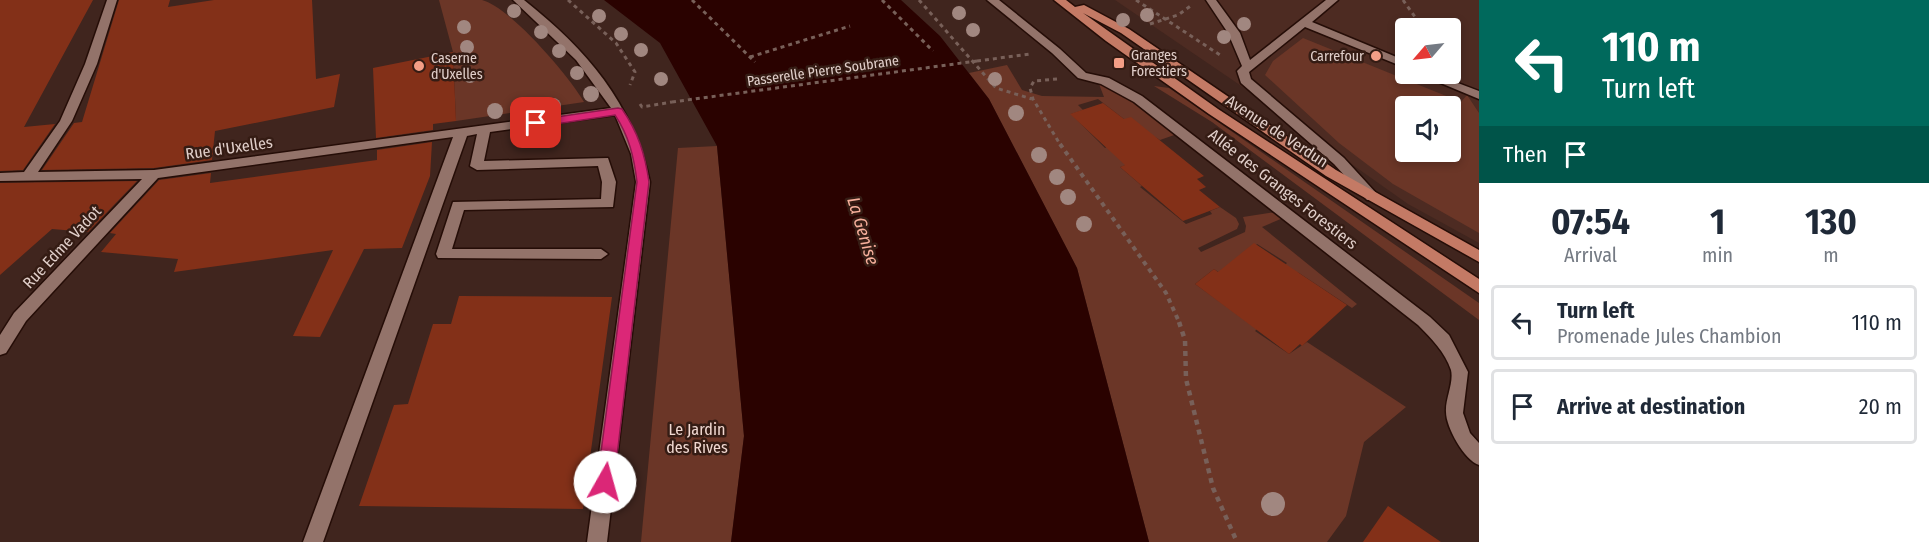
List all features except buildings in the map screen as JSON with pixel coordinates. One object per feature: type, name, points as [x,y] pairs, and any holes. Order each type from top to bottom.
[{"type":"main road","name":"Avenue de Verdun","points":[[1059,0],[1107,37],[1215,113],[1479,286]]},
{"type":"main road","name":"Avenue de Verdun","points":[[1067,0],[1125,31],[1290,146],[1377,201],[1479,257]]},
{"type":"street","points":[[28,176],[66,121],[91,64],[112,0]]},
{"type":"street","points":[[518,0],[552,27],[587,63],[628,127],[640,157],[643,182],[597,542]]},
{"type":"street","name":"Allée des Granges Forestiers","points":[[992,0],[1056,51],[1082,76],[1105,81],[1138,99],[1424,321],[1443,340],[1460,372],[1455,413],[1463,437],[1479,457]]},
{"type":"street","points":[[1211,0],[1234,33],[1248,68]]},
{"type":"street","points":[[1333,0],[1243,71],[1245,80],[1339,161],[1377,201]]},
{"type":"street","points":[[1304,23],[1395,60]]},
{"type":"street","points":[[1451,84],[1479,95]]},
{"type":"street","name":"Rue d'Uxelles","points":[[0,177],[154,174],[618,111]]},
{"type":"street","points":[[484,130],[477,166],[603,161],[609,182],[608,204],[458,205],[444,254],[601,255]]},
{"type":"street","points":[[313,542],[461,134]]},
{"type":"street","name":"Rue Edme Vadot","points":[[0,348],[20,318],[154,174]]},
{"type":"path","points":[[568,0],[616,43],[635,72],[630,85],[634,93]]},
{"type":"path","points":[[692,0],[755,62]]},
{"type":"path","points":[[882,0],[933,51]]},
{"type":"path","points":[[919,0],[996,88],[1033,99]]},
{"type":"path","points":[[1125,31],[1172,18],[1200,0]]},
{"type":"path","points":[[1403,0],[1416,18]]},
{"type":"path","points":[[750,57],[850,26]]},
{"type":"path","name":"Passerelle Pierre Soubrane","points":[[638,100],[642,107],[1035,54]]},
{"type":"path","points":[[1082,76],[1034,81],[1030,88],[1033,99],[1071,162],[1166,293],[1176,312],[1185,340],[1186,379],[1213,488],[1237,542]]},
{"type":"shaded area","points":[[1115,0],[1479,0],[1479,243],[1408,204]]},
{"type":"green space","points":[[439,0],[482,0],[494,5],[523,28],[553,60],[584,102],[456,121],[453,52]]},
{"type":"green space","points":[[1303,38],[1395,75],[1395,84],[1417,84],[1446,96],[1395,96],[1395,162],[1461,162],[1461,102],[1467,95],[1479,113],[1479,233],[1393,184],[1339,143],[1265,75],[1273,61]]},
{"type":"green space","points":[[1007,65],[1022,90],[1042,96],[1104,97],[1099,84],[1113,87],[1177,134],[1160,140],[1124,119],[1098,99],[1078,105],[1083,110],[1071,114],[1105,148],[1109,146],[1129,164],[1120,167],[1142,186],[1140,187],[1186,224],[1212,214],[1210,211],[1220,207],[1236,218],[1239,224],[1237,229],[1198,248],[1201,252],[1245,232],[1243,217],[1276,212],[1283,218],[1262,227],[1357,304],[1352,308],[1299,273],[1282,268],[1287,263],[1257,244],[1224,276],[1214,269],[1195,284],[1245,320],[1261,325],[1255,331],[1289,354],[1307,342],[1406,407],[1364,442],[1346,516],[1327,542],[1149,542],[1077,268],[989,99],[969,73]]},
{"type":"green space","points":[[1154,86],[1169,88],[1479,303],[1479,320],[1212,122]]},
{"type":"green space","name":"Le Jardin des Rives","points":[[717,146],[744,436],[731,542],[641,542],[678,148]]},
{"type":"water","name":"La Genise","points":[[604,0],[901,0],[940,36],[989,99],[1077,268],[1149,542],[731,542],[744,436],[717,146],[660,43]]},
{"type":"place","name":"Carrefour","points":[[1376,56]]},
{"type":"place","name":"Granges Forestiers","points":[[1119,63]]},
{"type":"place","name":"Caserne d'Uxelles","points":[[419,66]]},
{"type":"route","points":[[536,123],[618,111],[628,127],[640,157],[643,182],[605,482]]}]
